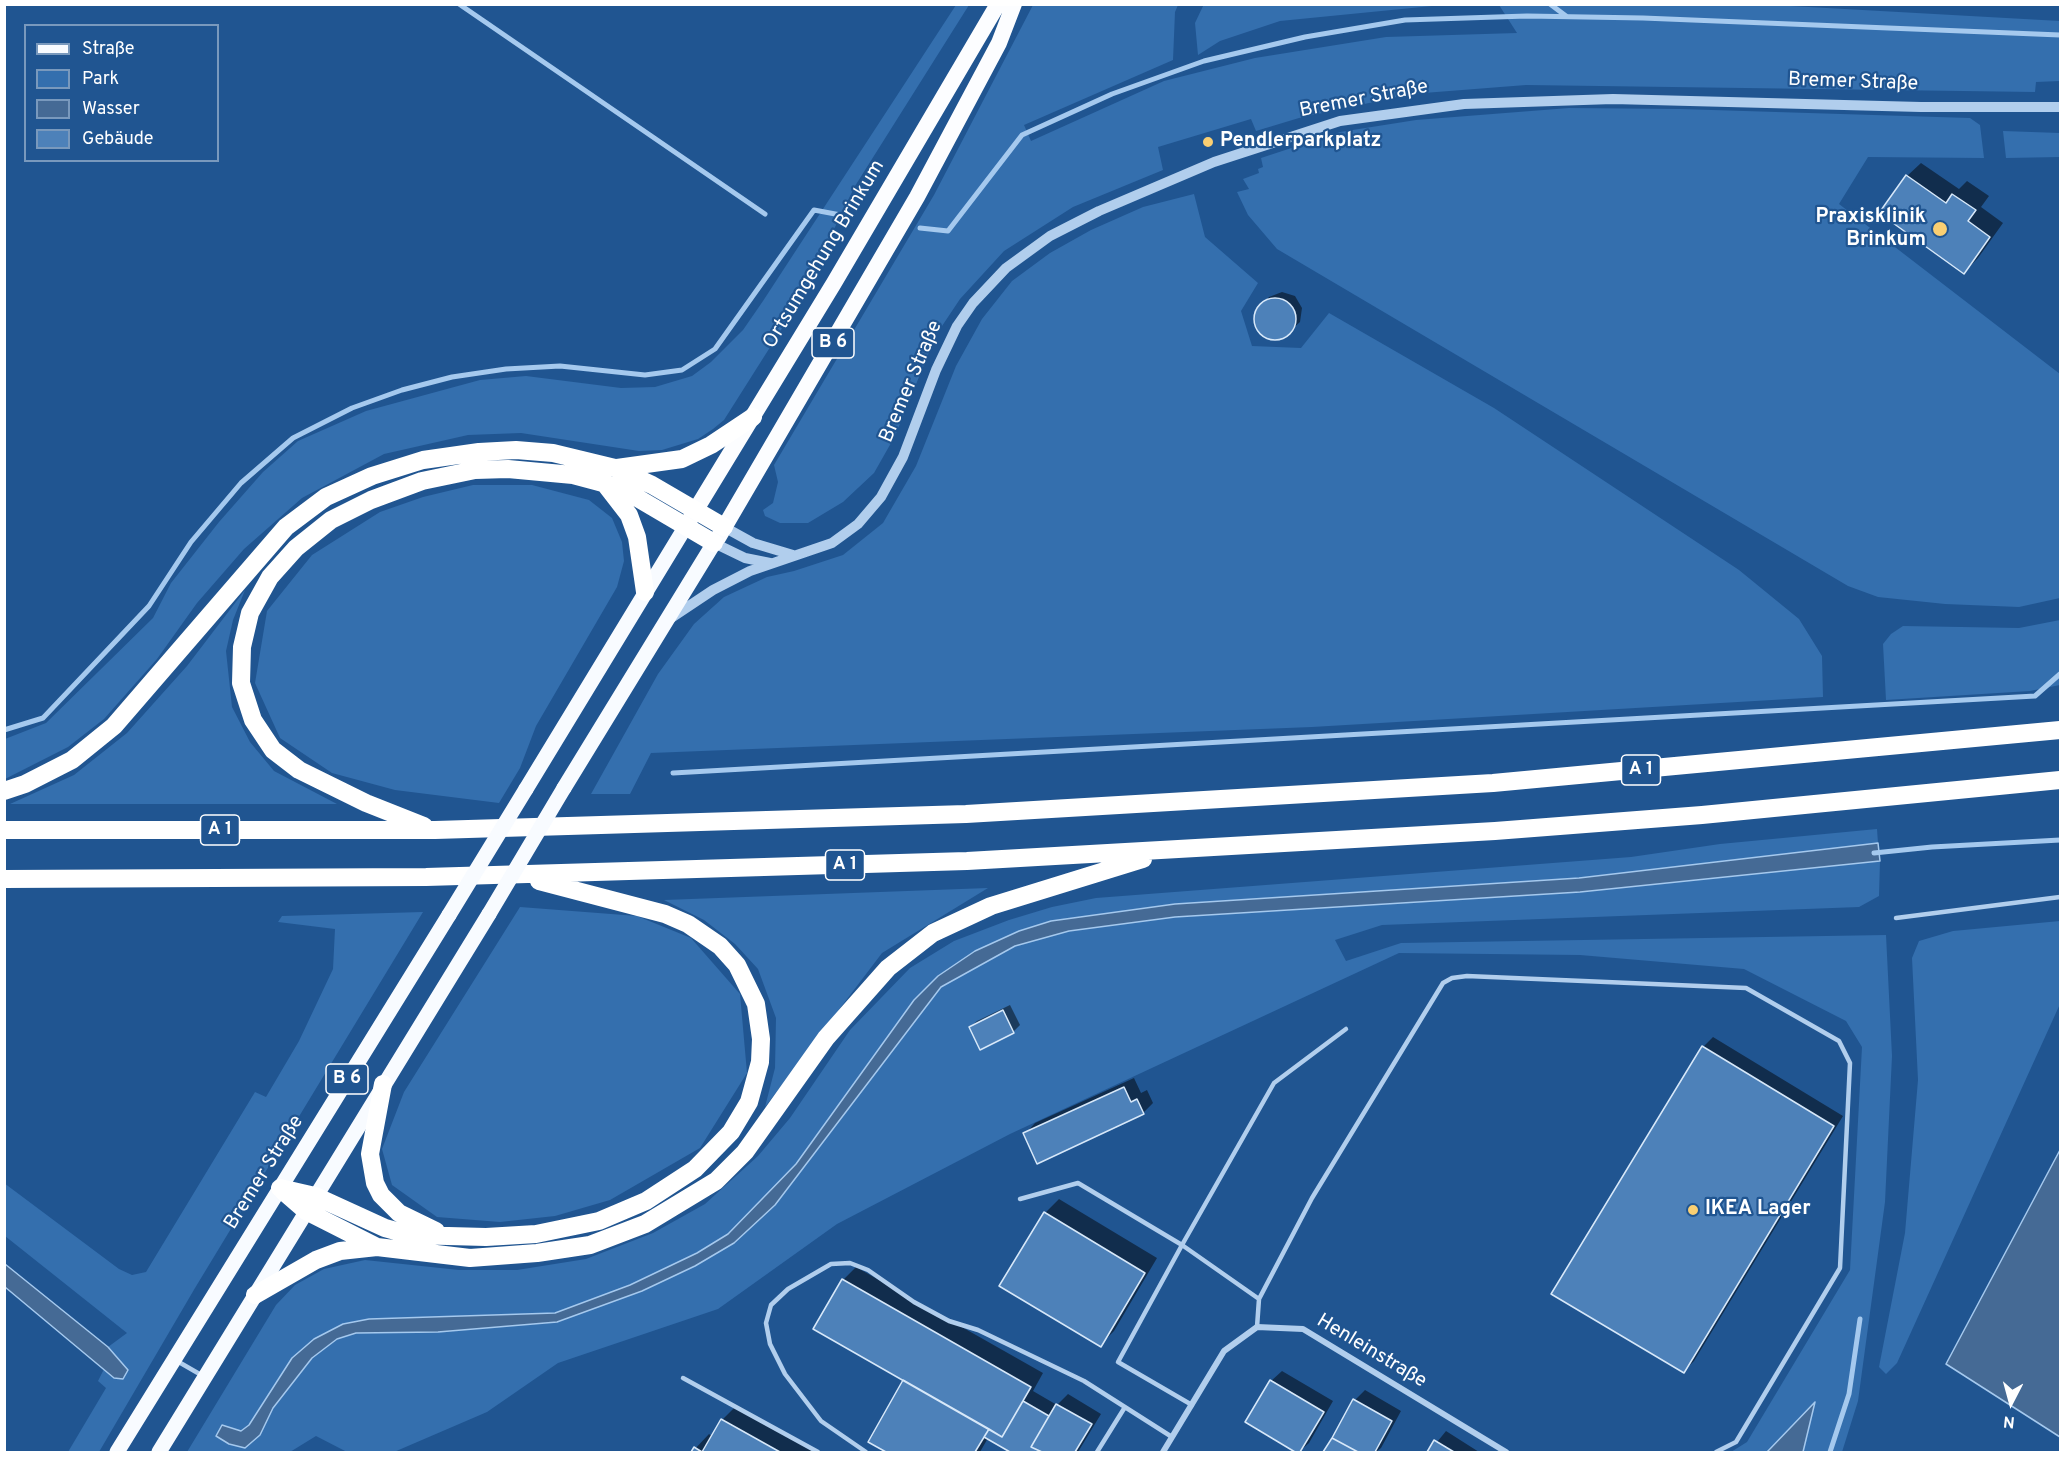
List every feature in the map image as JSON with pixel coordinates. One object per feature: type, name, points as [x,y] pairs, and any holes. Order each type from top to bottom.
[{"type":"highway","name":"Ortsumgehung Brinkum","points":[[690,518],[753,417],[998,4]]},
{"type":"highway","name":"B 6","points":[[714,543],[917,196],[999,43],[1014,4]]},
{"type":"highway","points":[[615,468],[682,459],[711,445],[753,417]]},
{"type":"highway","points":[[4,791],[25,784],[72,760],[114,726],[286,527],[326,497],[372,476],[423,460],[479,452],[516,450],[553,453],[615,468],[652,485],[690,518],[714,543]]},
{"type":"highway","points":[[435,830],[322,783],[298,770],[273,750],[253,720],[241,683],[242,647],[250,613],[270,577],[296,548],[331,520],[371,500],[422,481],[475,470],[508,469],[553,472],[603,483],[690,518],[724,527]]},
{"type":"highway","points":[[603,483],[629,515],[637,537],[645,591]]},
{"type":"highway","name":"A 1","points":[[4,830],[435,830],[955,815],[1493,783],[2061,730]]},
{"type":"highway","name":"A 1","points":[[4,879],[519,876],[967,861],[1495,831],[1702,815],[2061,780]]},
{"type":"highway","points":[[255,1295],[316,1260],[340,1251],[377,1246],[470,1258],[537,1253],[590,1245],[645,1224],[716,1180],[745,1152],[826,1038],[888,968],[933,933],[991,906],[1171,850]]},
{"type":"highway","points":[[280,1188],[311,1203],[396,1232],[510,1236],[572,1227],[622,1213],[668,1188],[695,1169],[731,1132],[749,1102],[760,1062],[759,1020],[750,989],[737,965],[706,934],[665,914],[519,876]]},
{"type":"highway","points":[[383,1084],[369,1154],[375,1183],[381,1195],[389,1205],[410,1220],[426,1228],[461,1236]]},
{"type":"highway","points":[[311,1203],[377,1246]]},
{"type":"main road","name":"B 6","points":[[645,591],[690,518]]},
{"type":"main road","name":"B 6","points":[[159,1452],[714,543]]},
{"type":"main road","name":"Bremer Straße","points":[[117,1452],[449,915],[645,591]]},
{"type":"street","name":"Bremer Straße","points":[[668,619],[713,590],[750,570],[816,549],[840,538],[858,524],[880,497],[903,457],[950,340],[973,303],[1006,268],[1050,236],[1099,211],[1164,182],[1266,143],[1340,121],[1378,114],[1518,101],[1668,99],[1921,107],[2061,106]]},
{"type":"street","points":[[724,527],[753,543],[794,555]]},
{"type":"street","points":[[714,543],[745,558],[772,563]]},
{"type":"street","points":[[1163,1452],[1224,1351],[1257,1327]]},
{"type":"street","name":"Henleinstraße","points":[[1257,1327],[1303,1329],[1506,1452]]},
{"type":"lane","points":[[1896,918],[2061,897]]},
{"type":"lane","points":[[1257,1327],[1259,1299],[1312,1198],[1443,983],[1452,978],[1467,976],[1746,988],[1839,1041],[1850,1063],[1840,1268],[1736,1442],[1716,1452]]},
{"type":"lane","points":[[1192,1405],[1118,1362],[1274,1083],[1346,1029]]},
{"type":"lane","points":[[1020,1199],[1078,1183],[1182,1245],[1259,1299]]},
{"type":"lane","points":[[866,1452],[821,1421],[785,1374],[770,1344],[766,1323],[771,1305],[788,1289],[831,1264],[850,1263],[868,1270],[914,1302],[949,1321],[978,1330],[1084,1381],[1172,1437]]},
{"type":"lane","points":[[174,1360],[205,1377]]},
{"type":"lane","points":[[683,1378],[818,1452]]},
{"type":"lane","points":[[1097,1452],[1125,1407]]},
{"type":"green space","points":[[1204,4],[1442,5],[1280,21],[1220,41],[1198,55],[1195,23]]},
{"type":"green space","points":[[956,5],[969,5],[855,186],[798,303],[724,420],[713,429],[698,439],[662,450],[639,451],[521,433],[468,435],[384,454],[302,498],[244,549],[197,603],[157,659],[104,719],[68,747],[5,779],[5,739],[46,723],[153,618],[171,583],[219,522],[263,472],[298,441],[366,411],[480,380],[526,376],[621,388],[655,387],[692,376],[711,362],[743,330],[763,301]]},
{"type":"green space","points":[[1033,5],[1178,5],[1175,12],[1173,60],[1024,125],[1031,141],[1164,81],[1255,58],[1386,37],[1517,33],[1499,5],[1773,5],[2060,21],[2060,81],[2036,82],[2035,92],[1526,85],[1411,94],[1299,118],[1256,131],[1251,119],[1158,147],[1163,170],[1073,207],[1004,251],[960,299],[936,335],[895,436],[874,473],[843,502],[808,523],[780,523],[765,516],[763,510],[773,503],[778,482],[774,465],[934,195]]},
{"type":"green space","points":[[1569,108],[1970,118],[1980,125],[1984,158],[1868,157],[1839,204],[2060,374],[2060,598],[2019,607],[1945,604],[1878,597],[1848,586],[1277,249],[1248,215],[1237,192],[1249,189],[1243,179],[1259,173],[1258,169],[1263,167],[1261,158],[1340,132],[1416,120]]},
{"type":"green space","points":[[2003,131],[2060,133],[2060,157],[2006,158]]},
{"type":"green space","points":[[1194,194],[1205,237],[1258,283],[1241,311],[1252,346],[1301,348],[1329,313],[1494,408],[1739,570],[1799,619],[1822,656],[1823,697],[1312,727],[651,753],[630,794],[591,794],[658,674],[694,624],[724,597],[767,577],[843,555],[883,523],[916,466],[956,366],[982,319],[1012,281],[1050,253],[1091,230],[1143,207]]},
{"type":"green space","points":[[473,485],[532,485],[589,500],[612,518],[622,542],[624,561],[617,587],[536,726],[520,768],[499,803],[395,790],[332,773],[280,738],[255,683],[267,611],[312,555],[380,512],[423,497]]},
{"type":"green space","points":[[245,590],[233,620],[226,651],[232,707],[250,742],[274,771],[337,804],[10,804],[74,775],[127,733],[187,666]]},
{"type":"green space","points":[[2060,620],[2060,685],[2030,691],[1886,700],[1883,644],[1891,634],[1903,626],[2019,628]]},
{"type":"green space","points":[[1877,829],[1878,843],[1579,878],[1175,904],[1051,921],[1019,931],[975,951],[938,976],[914,1000],[796,1164],[728,1234],[697,1253],[630,1285],[555,1313],[369,1319],[343,1324],[292,1358],[249,1425],[242,1431],[228,1429],[229,1444],[245,1447],[260,1435],[273,1408],[312,1358],[337,1339],[356,1333],[438,1332],[557,1322],[642,1291],[695,1266],[734,1243],[775,1205],[941,987],[1015,946],[1069,931],[1175,917],[1580,892],[1880,861],[1879,896],[1859,907],[1382,925],[1335,940],[1346,961],[1401,943],[1886,935],[1892,1056],[1885,1202],[1858,1401],[1842,1452],[1731,1452],[1747,1442],[1850,1270],[1862,1047],[1846,1021],[1744,969],[1580,955],[1399,953],[1010,1134],[837,1224],[718,1309],[558,1363],[487,1412],[394,1452],[347,1452],[316,1436],[290,1452],[187,1452],[276,1305],[295,1285],[324,1269],[365,1260],[459,1270],[517,1270],[586,1259],[653,1233],[705,1204],[758,1156],[790,1118],[850,1030],[910,968],[954,941],[1009,920],[1052,907],[1096,898],[1631,857],[1720,844]]},
{"type":"green space","points":[[988,888],[882,953],[765,1107],[775,1068],[776,1018],[758,969],[735,944],[704,920],[664,900]]},
{"type":"green space","points":[[520,907],[637,916],[691,938],[740,994],[747,1073],[700,1148],[610,1200],[555,1216],[500,1222],[437,1217],[392,1185],[382,1149],[404,1092]]},
{"type":"green space","points":[[423,912],[195,1288],[99,1452],[68,1452],[106,1388],[98,1381],[104,1369],[114,1378],[128,1370],[108,1347],[127,1333],[5,1236],[4,1183],[119,1269],[132,1275],[146,1272],[255,1092],[266,1097],[299,1041],[333,969],[335,929],[278,922],[282,916]]},
{"type":"green space","points":[[2060,921],[2060,1004],[1897,1363],[1886,1374],[1879,1367],[1905,1233],[1918,1080],[1912,958],[1919,941],[1953,931]]},
{"type":"water","points":[[1878,843],[1880,861],[1580,892],[1175,917],[1069,931],[1015,946],[941,987],[775,1205],[734,1243],[695,1266],[642,1291],[557,1322],[438,1332],[356,1333],[337,1339],[312,1358],[273,1408],[260,1435],[245,1448],[229,1444],[216,1436],[222,1425],[241,1431],[249,1425],[292,1358],[314,1339],[343,1324],[369,1319],[555,1313],[630,1285],[697,1253],[728,1234],[796,1164],[914,1000],[938,976],[975,951],[1019,931],[1051,921],[1175,904],[1579,878]]},
{"type":"water","points":[[2060,1150],[2060,1437],[1946,1364]]},
{"type":"water","points":[[5,1264],[108,1347],[128,1370],[123,1379],[114,1378],[5,1287]]},
{"type":"water","points":[[1815,1402],[1803,1452],[1767,1452]]},
{"type":"building","name":"Praxisklinik Brinkum","points":[[1906,175],[1946,203],[1952,194],[1976,210],[1968,221],[1990,237],[1964,274],[1879,213]]},
{"type":"building","points":[[1275,298],[1290,304],[1296,319],[1290,334],[1275,340],[1260,334],[1254,319],[1260,304]]},
{"type":"building","points":[[1003,1010],[1014,1033],[980,1050],[969,1027]]},
{"type":"building","name":"IKEA Lager","points":[[1702,1046],[1834,1126],[1684,1373],[1551,1294]]},
{"type":"building","points":[[1124,1087],[1131,1102],[1137,1099],[1144,1114],[1037,1164],[1023,1133]]},
{"type":"building","points":[[1044,1212],[1145,1273],[1101,1347],[999,1286]]},
{"type":"building","points":[[842,1279],[1031,1387],[1002,1437],[813,1329]]},
{"type":"building","points":[[903,1380],[989,1429],[975,1452],[886,1452],[868,1442]]},
{"type":"building","points":[[1270,1380],[1324,1412],[1300,1452],[1295,1452],[1245,1422]]},
{"type":"building","points":[[1353,1399],[1392,1421],[1375,1452],[1358,1452],[1332,1438]]},
{"type":"building","points":[[1023,1401],[1049,1416],[1031,1447],[1042,1452],[1010,1452],[984,1437],[989,1429],[1002,1437]]},
{"type":"building","points":[[1056,1404],[1092,1424],[1075,1452],[1042,1452],[1031,1447]]},
{"type":"building","points":[[721,1419],[780,1452],[702,1452]]},
{"type":"building","points":[[1332,1438],[1358,1452],[1323,1452]]},
{"type":"building","points":[[1434,1440],[1454,1452],[1427,1452]]},
{"type":"building","points":[[694,1447],[702,1452],[691,1452]]},
{"type":"waterway","points":[[459,4],[765,214]]},
{"type":"waterway","points":[[1550,4],[1566,16]]},
{"type":"waterway","points":[[920,228],[948,231],[1022,135],[1112,94],[1204,61],[1305,37],[1405,20],[1527,16],[1643,18],[2060,35]]},
{"type":"waterway","points":[[4,730],[43,718],[149,606],[191,542],[241,483],[293,438],[352,408],[402,390],[452,377],[506,369],[560,366],[645,375],[682,370],[715,349],[814,210],[846,216]]},
{"type":"waterway","points":[[673,773],[2035,696],[2060,674]]},
{"type":"waterway","points":[[1874,853],[1932,847],[2060,840]]},
{"type":"waterway","points":[[1830,1452],[1849,1394],[1860,1319]]},
{"type":"place","name":"Pendlerparkplatz","points":[[1208,142]]},
{"type":"place","name":"Praxisklinik Brinkum","points":[[1940,229]]},
{"type":"place","name":"IKEA Lager","points":[[1693,1210]]}]
